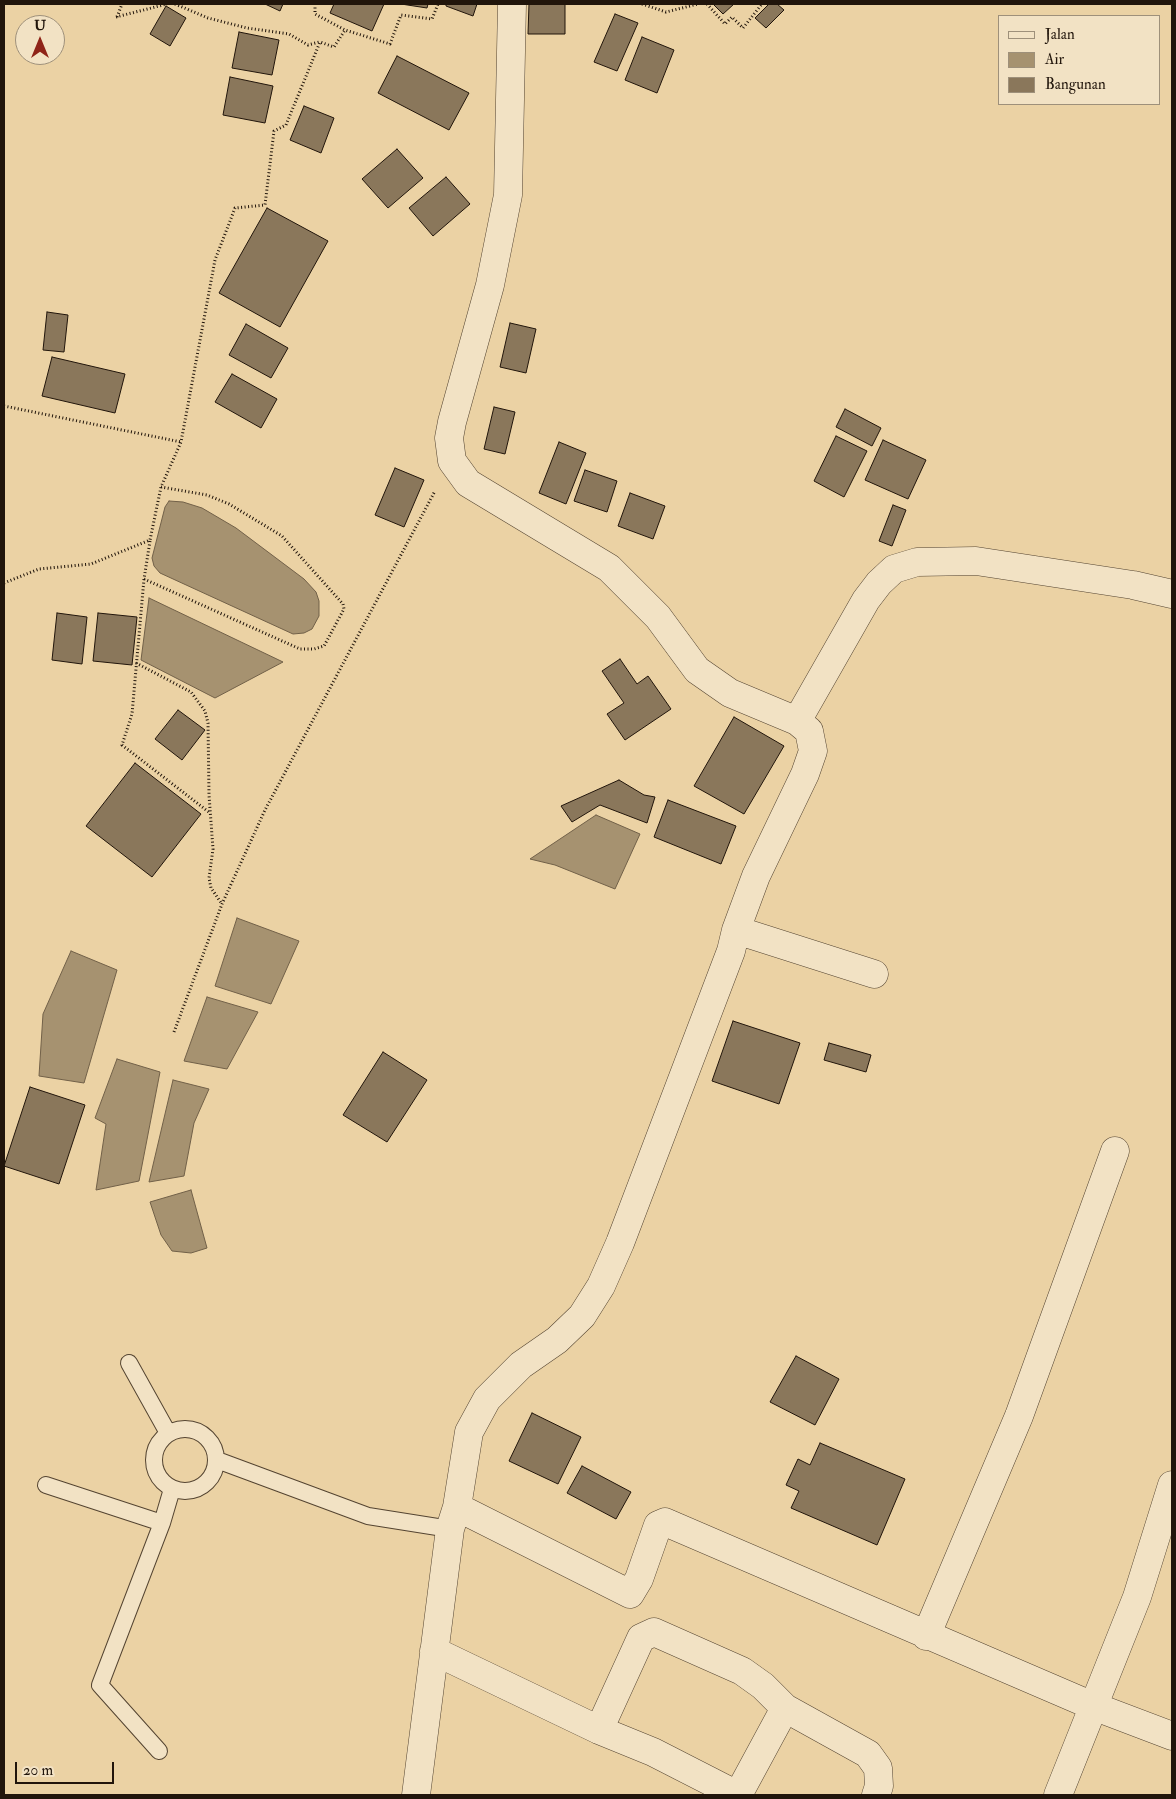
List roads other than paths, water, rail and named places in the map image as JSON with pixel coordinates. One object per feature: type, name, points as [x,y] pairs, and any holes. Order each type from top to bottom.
[{"type":"street","points":[[416,1795],[453,1518],[468,1432],[487,1399],[521,1366],[557,1340],[582,1316],[601,1286],[620,1243],[728,960],[736,930],[756,876],[805,774],[812,751],[809,731],[797,721],[730,693],[697,670],[658,616],[609,568],[468,483],[452,461],[449,438],[452,422],[490,284],[508,195],[512,4]]},
{"type":"street","points":[[797,721],[866,600],[879,583],[894,569],[917,562],[976,561],[1133,585],[1172,594]]},
{"type":"street","points":[[736,930],[874,974]]},
{"type":"street","points":[[926,1636],[1018,1416],[1116,1151]]},
{"type":"street","points":[[1058,1795],[1137,1597],[1171,1494]]},
{"type":"street","points":[[453,1518],[630,1594],[640,1579],[658,1526],[661,1522],[665,1522],[926,1636],[1093,1706],[1172,1736]]},
{"type":"street","points":[[599,1730],[641,1638],[654,1632],[742,1671],[763,1686],[785,1708],[868,1754],[878,1768],[879,1786],[876,1795]]},
{"type":"street","points":[[434,1651],[599,1730],[653,1752],[738,1795],[785,1708]]},
{"type":"lane","points":[[129,1363],[168,1433]]},
{"type":"lane","points":[[179,1428],[190,1428],[201,1432],[209,1439],[215,1449],[216,1460],[214,1472],[207,1483],[196,1489],[184,1492],[172,1489],[162,1482],[152,1462],[154,1450],[159,1440],[168,1433],[179,1428]]},
{"type":"lane","points":[[216,1460],[368,1516],[453,1518]]},
{"type":"lane","points":[[46,1485],[162,1523]]},
{"type":"lane","points":[[159,1751],[100,1685],[162,1523],[172,1489]]},
{"type":"water","points":[[169,501],[183,502],[202,508],[236,528],[304,579],[316,592],[319,601],[319,616],[312,629],[304,633],[293,634],[160,573],[154,566],[152,558],[165,507]]},
{"type":"water","points":[[149,598],[283,662],[215,698],[141,660]]},
{"type":"water","points":[[596,815],[640,834],[615,889],[555,865],[530,859]]},
{"type":"water","points":[[237,918],[299,941],[271,1004],[215,986]]},
{"type":"water","points":[[71,951],[117,970],[84,1083],[39,1076],[43,1014]]},
{"type":"water","points":[[207,997],[258,1012],[227,1069],[184,1061]]},
{"type":"water","points":[[117,1059],[160,1072],[139,1181],[96,1190],[106,1124],[95,1118]]},
{"type":"water","points":[[173,1080],[209,1089],[194,1123],[184,1176],[149,1182]]},
{"type":"water","points":[[191,1190],[207,1248],[191,1253],[172,1251],[161,1235],[150,1202]]}]
